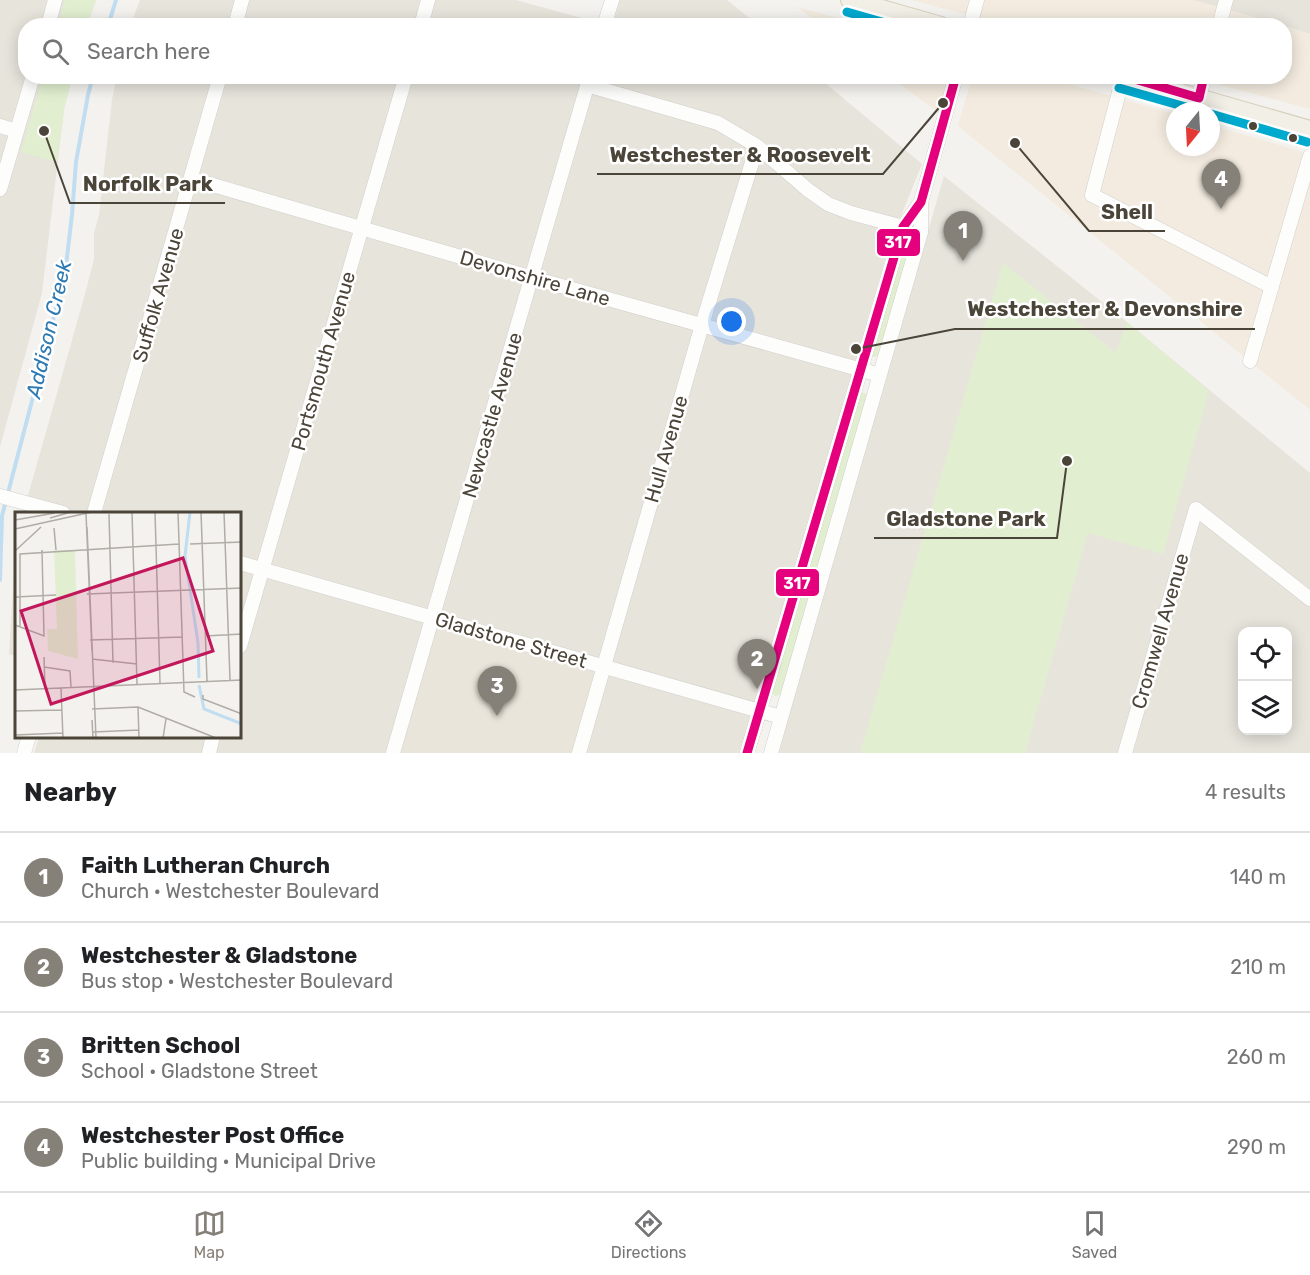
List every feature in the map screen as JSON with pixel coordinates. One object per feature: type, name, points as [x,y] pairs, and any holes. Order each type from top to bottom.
[{"type":"main road","points":[[850,0],[913,18]]},
{"type":"main road","points":[[1148,84],[1310,130]]},
{"type":"street","points":[[50,18],[56,0]]},
{"type":"street","points":[[237,18],[242,0]]},
{"type":"street","points":[[423,18],[428,0]]},
{"type":"street","points":[[606,18],[612,0]]},
{"type":"street","points":[[972,18],[978,0]]},
{"type":"street","points":[[1221,18],[1226,0]]},
{"type":"street","points":[[0,189],[31,84]]},
{"type":"street","name":"Suffolk Avenue","points":[[94,512],[218,84]]},
{"type":"street","name":"Portsmouth Avenue","points":[[242,639],[404,84]]},
{"type":"street","name":"Newcastle Avenue","points":[[393,753],[587,84]]},
{"type":"street","points":[[597,84],[718,123],[757,146],[808,190],[828,204],[851,213],[903,227]]},
{"type":"street","points":[[771,753],[921,232],[921,202],[954,84]]},
{"type":"street","points":[[1120,84],[1092,195],[1272,287]]},
{"type":"street","points":[[1199,98],[1202,84]]},
{"type":"street","points":[[0,126],[17,131]]},
{"type":"street","name":"Hull Avenue","points":[[579,753],[702,326],[757,146]]},
{"type":"street","points":[[1250,361],[1310,156]]},
{"type":"street","name":"Devonshire Lane","points":[[192,179],[531,278],[880,375]]},
{"type":"street","points":[[747,753],[903,227],[921,202]]},
{"type":"street","points":[[0,496],[59,512]]},
{"type":"street","name":"Cromwell Avenue","points":[[1125,753],[1196,509],[1310,599]]},
{"type":"street","name":"Gladstone Street","points":[[242,564],[782,717]]},
{"type":"street","points":[[24,753],[28,738]]},
{"type":"street","points":[[209,753],[213,738]]},
{"type":"shaded area","points":[[0,0],[96,0],[90,18],[18,18],[18,84],[70,84],[64,110],[42,293],[0,447]]},
{"type":"shaded area","points":[[140,0],[516,0],[582,18],[133,18]]},
{"type":"shaded area","points":[[620,0],[727,0],[749,18],[615,18]]},
{"type":"shaded area","points":[[912,0],[1193,0],[1256,18],[979,18]]},
{"type":"shaded area","points":[[1193,0],[1310,0],[1310,34],[1292,28],[1292,18],[1256,18]]},
{"type":"shaded area","points":[[797,7],[837,18],[812,18]]},
{"type":"shaded area","points":[[1292,29],[1310,34],[1310,109],[1217,84],[1292,84]]},
{"type":"shaded area","points":[[115,84],[826,84],[922,164],[890,243],[742,753],[34,753],[39,738],[242,738],[242,512],[23,512],[94,259],[94,233],[99,215]]},
{"type":"shaded area","points":[[900,84],[949,84],[942,115]]},
{"type":"shaded area","points":[[970,84],[1069,84],[1166,111],[1166,156],[1220,156],[1220,128],[1310,154],[1310,410],[958,126]]},
{"type":"shaded area","points":[[944,176],[1127,322],[1310,473],[1310,753],[777,753]]},
{"type":"shaded area","points":[[15,555],[15,656],[9,654]]},
{"type":"shaded area","points":[[442,629],[592,672],[593,680],[572,753],[402,753],[436,635]]},
{"type":"green space","points":[[65,0],[96,0],[90,18],[60,18]]},
{"type":"green space","points":[[41,84],[70,84],[64,110],[57,162],[21,152]]},
{"type":"green space","points":[[902,247],[906,247],[910,252],[880,355],[874,357],[871,355]]},
{"type":"green space","points":[[1003,263],[1116,353],[1127,322],[1209,391],[1163,554],[1088,533],[1025,753],[860,753]]},
{"type":"green space","points":[[860,392],[867,394],[868,397],[782,694],[775,696],[772,692]]},
{"type":"waterway","name":"Addison Creek","points":[[110,18],[116,0]]},
{"type":"waterway","name":"Addison Creek","points":[[0,580],[2,516],[65,274],[76,162],[91,84]]},
{"type":"transit line","points":[[847,12],[868,18]]},
{"type":"transit line","name":"317","points":[[747,753],[903,227],[921,202],[954,84]]},
{"type":"transit line","name":"317","points":[[1151,84],[1199,98],[1202,84]]},
{"type":"transit line","points":[[1119,88],[1168,102]]},
{"type":"transit line","points":[[1220,117],[1307,142]]},
{"type":"place","name":"Westchester & Roosevelt","points":[[943,103]]},
{"type":"place","name":"Norfolk Park","points":[[44,131]]},
{"type":"place","name":"Shell","points":[[1015,143]]},
{"type":"place","name":"Westchester Post Office","points":[[1221,209]]},
{"type":"place","name":"Faith Lutheran Church","points":[[963,261]]},
{"type":"place","name":"Westchester & Devonshire","points":[[856,349]]},
{"type":"place","name":"Gladstone Park","points":[[1067,461]]},
{"type":"place","name":"Westchester & Gladstone","points":[[757,689]]},
{"type":"place","name":"Britten School","points":[[497,716]]}]
